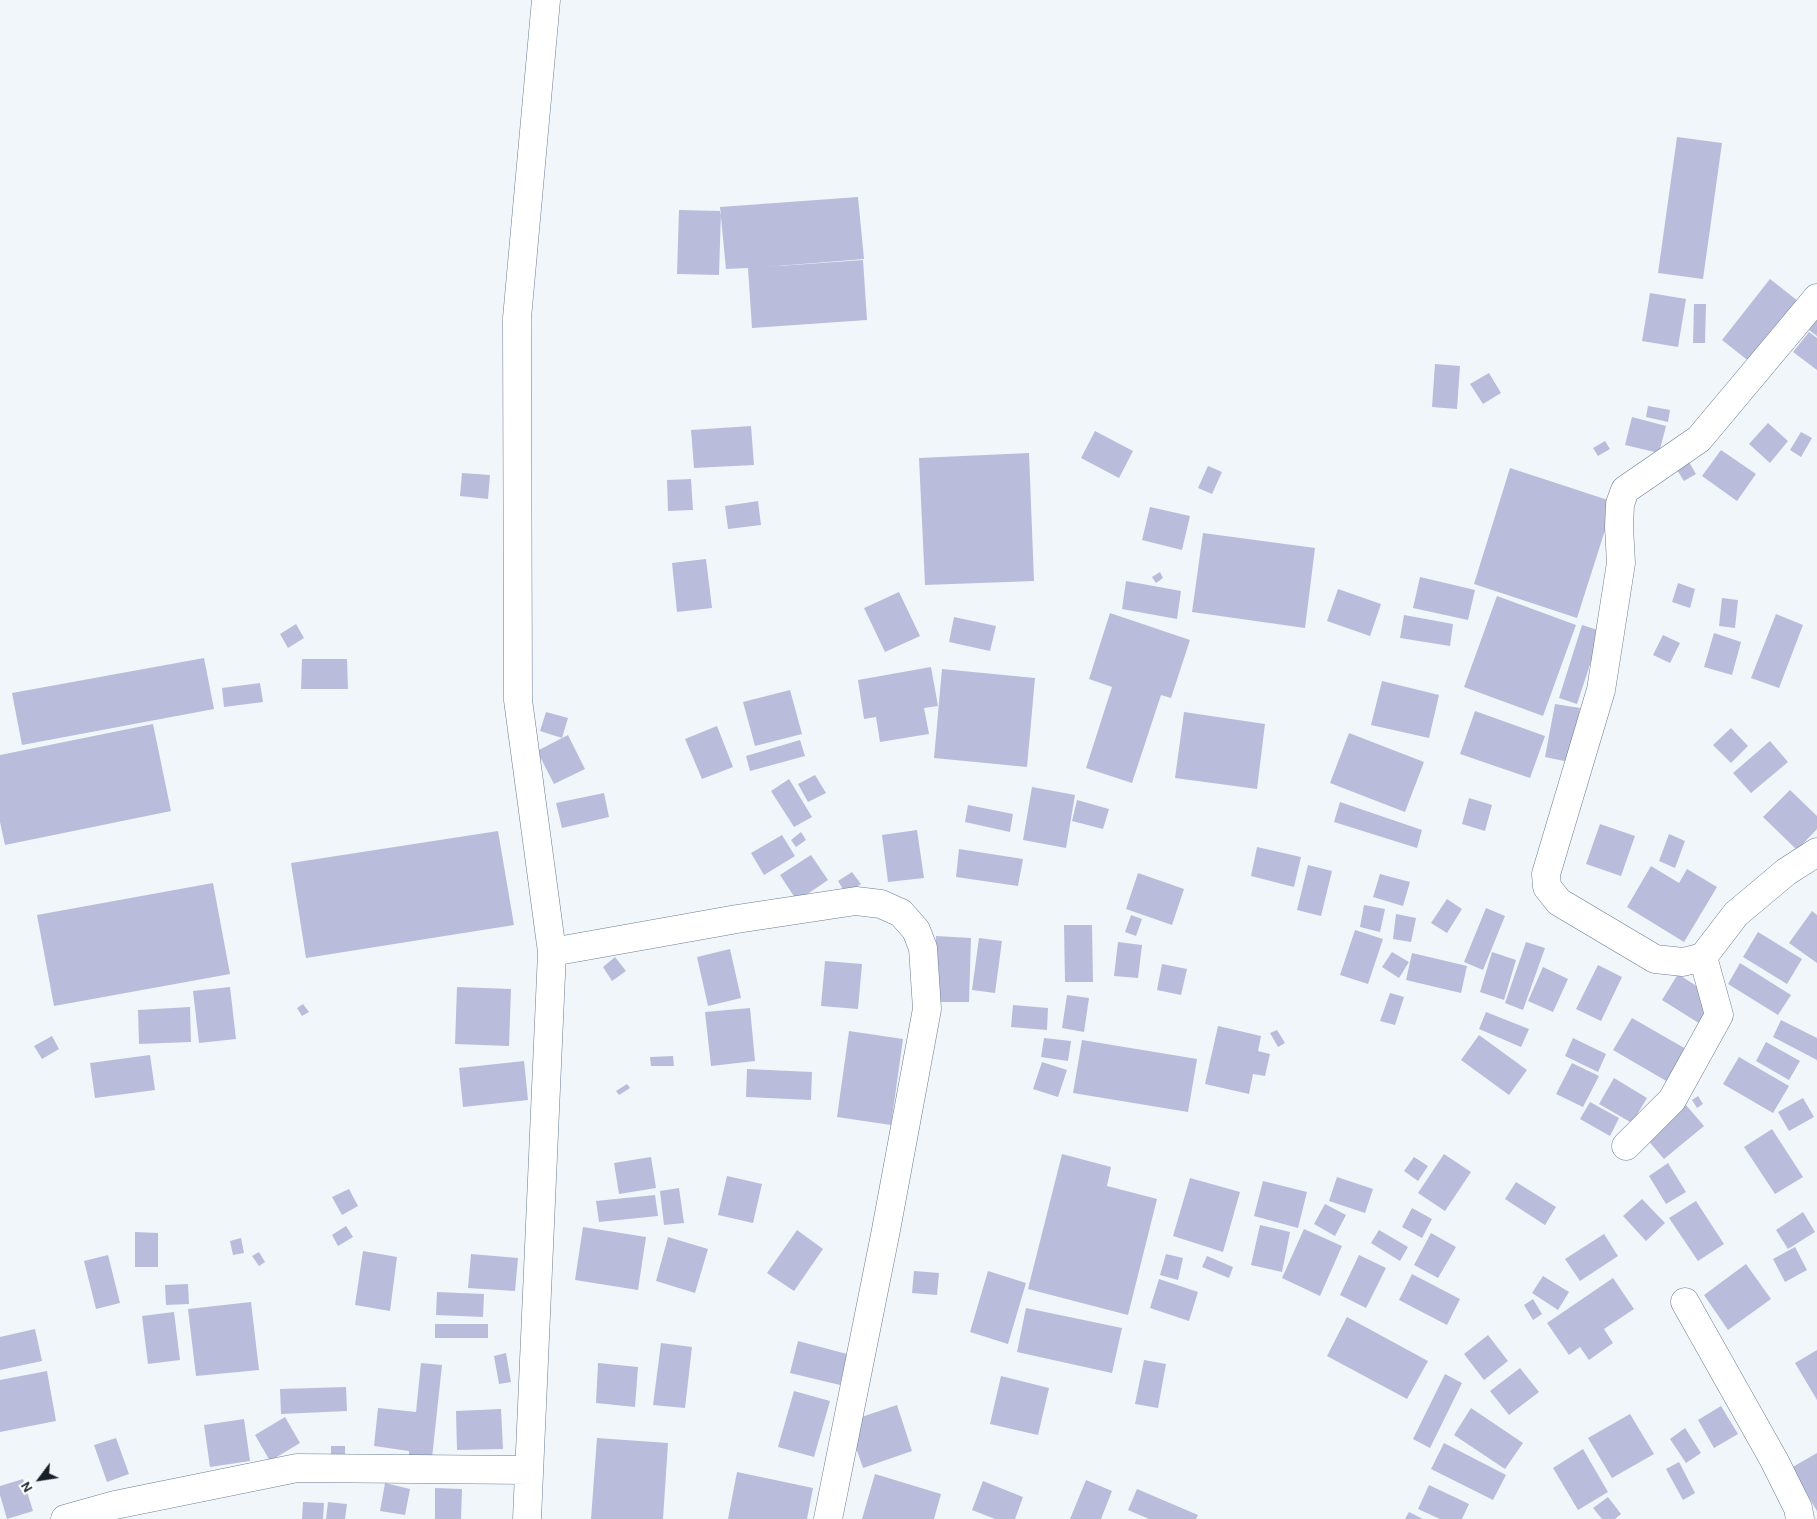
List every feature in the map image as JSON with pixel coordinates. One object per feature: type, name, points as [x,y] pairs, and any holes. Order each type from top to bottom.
[{"type":"street","points":[[527,1519],[552,952],[518,700],[517,318],[546,0]]},
{"type":"street","points":[[1817,298],[1699,439],[1625,490],[1620,504],[1621,563],[1601,690],[1546,874],[1547,887],[1559,902],[1655,959],[1682,962],[1703,957],[1736,914],[1786,872],[1817,852]]},
{"type":"street","points":[[552,952],[737,919],[856,901],[881,904],[901,913],[916,930],[922,948],[927,1009],[888,1220],[828,1519]]},
{"type":"street","points":[[1626,1146],[1672,1100],[1719,1014],[1703,957]]},
{"type":"street","points":[[1685,1302],[1774,1460],[1798,1508],[1800,1519]]},
{"type":"street","points":[[65,1519],[115,1505],[297,1468],[529,1470]]},
{"type":"building","points":[[1677,137],[1722,143],[1703,279],[1658,273]]},
{"type":"building","points":[[858,197],[864,259],[765,267],[863,260],[867,320],[752,328],[748,268],[726,269],[720,207]]},
{"type":"building","points":[[679,210],[721,211],[719,275],[677,274]]},
{"type":"building","points":[[1770,279],[1803,305],[1755,366],[1722,340]]},
{"type":"building","points":[[1650,293],[1686,299],[1678,347],[1642,341]]},
{"type":"building","points":[[1694,304],[1706,304],[1705,343],[1693,343]]},
{"type":"building","points":[[1817,320],[1817,336],[1809,330]]},
{"type":"building","points":[[1809,332],[1817,338],[1817,370],[1793,352]]},
{"type":"building","points":[[1435,364],[1460,366],[1457,409],[1432,407]]},
{"type":"building","points":[[1489,373],[1501,393],[1483,404],[1470,384]]},
{"type":"building","points":[[1648,406],[1670,410],[1668,422],[1646,417]]},
{"type":"building","points":[[1632,417],[1666,426],[1659,453],[1625,445]]},
{"type":"building","points":[[1768,423],[1788,441],[1770,463],[1749,444]]},
{"type":"building","points":[[751,426],[754,465],[694,468],[691,430]]},
{"type":"building","points":[[1095,431],[1133,451],[1119,478],[1081,458]]},
{"type":"building","points":[[1801,432],[1812,438],[1801,457],[1790,450]]},
{"type":"building","points":[[1605,441],[1610,449],[1598,456],[1593,448]]},
{"type":"building","points":[[1721,450],[1756,474],[1737,501],[1702,476]]},
{"type":"building","points":[[1029,453],[1034,581],[925,585],[919,458]]},
{"type":"building","points":[[1689,462],[1696,474],[1684,481],[1677,470]]},
{"type":"building","points":[[1208,466],[1222,472],[1212,494],[1198,488]]},
{"type":"building","points":[[1510,468],[1614,502],[1577,618],[1474,584]]},
{"type":"building","points":[[462,473],[490,475],[488,499],[460,496]]},
{"type":"building","points":[[691,479],[693,510],[668,511],[667,480]]},
{"type":"building","points":[[758,501],[761,525],[728,529],[725,506]]},
{"type":"building","points":[[1150,507],[1190,516],[1182,550],[1142,540]]},
{"type":"building","points":[[1203,533],[1315,548],[1305,628],[1192,612]]},
{"type":"building","points":[[706,559],[712,608],[677,612],[672,563]]},
{"type":"building","points":[[1160,572],[1163,578],[1156,583],[1152,577]]},
{"type":"building","points":[[1420,577],[1475,590],[1468,620],[1413,608]]},
{"type":"building","points":[[1126,581],[1181,591],[1177,619],[1122,609]]},
{"type":"building","points":[[1678,583],[1695,589],[1690,608],[1672,602]]},
{"type":"building","points":[[1338,589],[1381,604],[1370,636],[1327,621]]},
{"type":"building","points":[[899,592],[920,636],[885,652],[864,608]]},
{"type":"building","points":[[1497,596],[1576,625],[1543,716],[1464,687]]},
{"type":"building","points":[[1722,598],[1738,600],[1735,628],[1719,626]]},
{"type":"building","points":[[1110,613],[1190,640],[1171,698],[1161,695],[1132,783],[1086,768],[1112,687],[1089,679]]},
{"type":"building","points":[[1776,614],[1803,625],[1779,688],[1751,678]]},
{"type":"building","points":[[1404,615],[1453,624],[1450,646],[1400,638]]},
{"type":"building","points":[[954,617],[996,626],[990,651],[949,642]]},
{"type":"building","points":[[296,624],[304,638],[288,648],[280,634]]},
{"type":"building","points":[[1582,625],[1601,631],[1577,704],[1559,698]]},
{"type":"building","points":[[1714,633],[1741,642],[1732,675],[1704,667]]},
{"type":"building","points":[[1663,635],[1680,643],[1670,663],[1653,655]]},
{"type":"building","points":[[204,658],[214,709],[22,745],[12,693]]},
{"type":"building","points":[[302,659],[347,659],[348,689],[301,689]]},
{"type":"building","points":[[931,667],[938,706],[924,708],[929,734],[880,742],[876,717],[864,719],[858,680]]},
{"type":"building","points":[[942,669],[1035,678],[1027,767],[934,758]]},
{"type":"building","points":[[1382,681],[1439,695],[1429,738],[1371,725]]},
{"type":"building","points":[[260,683],[263,702],[224,707],[222,688]]},
{"type":"building","points":[[790,690],[802,734],[755,746],[743,702]]},
{"type":"building","points":[[1555,704],[1580,708],[1569,762],[1545,757]]},
{"type":"building","points":[[1475,711],[1545,736],[1530,778],[1460,754]]},
{"type":"building","points":[[546,712],[568,718],[562,738],[540,731]]},
{"type":"building","points":[[1184,712],[1265,724],[1257,789],[1175,778]]},
{"type":"building","points":[[153,724],[171,811],[5,845],[0,822],[0,755]]},
{"type":"building","points":[[717,726],[733,767],[702,779],[685,739]]},
{"type":"building","points":[[1731,728],[1748,746],[1731,763],[1713,745]]},
{"type":"building","points":[[1349,733],[1424,762],[1405,812],[1330,783]]},
{"type":"building","points":[[568,735],[585,769],[554,784],[537,751]]},
{"type":"building","points":[[800,740],[805,756],[750,771],[746,756]]},
{"type":"building","points":[[1770,741],[1788,762],[1751,793],[1733,773]]},
{"type":"building","points":[[815,775],[826,793],[808,802],[798,784]]},
{"type":"building","points":[[789,779],[812,817],[794,827],[771,791]]},
{"type":"building","points":[[1032,787],[1075,795],[1066,848],[1023,840]]},
{"type":"building","points":[[1790,790],[1817,816],[1817,829],[1797,850],[1763,817]]},
{"type":"building","points":[[604,793],[609,817],[562,828],[556,803]]},
{"type":"building","points":[[1469,798],[1492,805],[1485,831],[1462,824]]},
{"type":"building","points":[[1077,800],[1109,809],[1103,829],[1072,821]]},
{"type":"building","points":[[1340,802],[1422,830],[1417,848],[1334,822]]},
{"type":"building","points":[[968,805],[1013,814],[1010,832],[965,822]]},
{"type":"building","points":[[1600,824],[1635,836],[1621,876],[1586,864]]},
{"type":"building","points":[[917,830],[924,878],[888,882],[882,835]]},
{"type":"building","points":[[498,831],[514,925],[306,958],[291,863]]},
{"type":"building","points":[[801,832],[806,840],[796,847],[791,840]]},
{"type":"building","points":[[1669,834],[1685,841],[1675,868],[1659,861]]},
{"type":"building","points":[[782,835],[795,856],[764,875],[751,853]]},
{"type":"building","points":[[1257,847],[1301,857],[1294,887],[1251,876]]},
{"type":"building","points":[[959,849],[1023,859],[1018,886],[956,877]]},
{"type":"building","points":[[811,855],[828,880],[797,901],[780,875]]},
{"type":"building","points":[[1308,865],[1332,871],[1321,916],[1297,910]]},
{"type":"building","points":[[1651,866],[1679,883],[1687,869],[1717,887],[1684,942],[1627,907]]},
{"type":"building","points":[[852,872],[861,884],[846,894],[838,881]]},
{"type":"building","points":[[1138,873],[1184,889],[1172,925],[1126,909]]},
{"type":"building","points":[[1380,874],[1410,882],[1403,906],[1373,897]]},
{"type":"building","points":[[213,883],[230,974],[54,1006],[37,915]]},
{"type":"building","points":[[1447,899],[1462,909],[1447,933],[1431,923]]},
{"type":"building","points":[[1364,905],[1385,909],[1380,932],[1360,927]]},
{"type":"building","points":[[1486,908],[1505,916],[1483,970],[1464,962]]},
{"type":"building","points":[[1812,911],[1817,915],[1817,963],[1789,943]]},
{"type":"building","points":[[1396,914],[1416,918],[1411,942],[1393,939]]},
{"type":"building","points":[[1131,915],[1142,919],[1136,936],[1125,932]]},
{"type":"building","points":[[1064,925],[1092,925],[1093,982],[1065,982]]},
{"type":"building","points":[[1355,930],[1383,939],[1368,984],[1340,975]]},
{"type":"building","points":[[1758,932],[1802,959],[1787,984],[1743,957]]},
{"type":"building","points":[[936,936],[971,938],[969,1002],[934,1002]]},
{"type":"building","points":[[979,938],[1002,941],[995,993],[972,990]]},
{"type":"building","points":[[1118,942],[1142,945],[1138,978],[1114,976]]},
{"type":"building","points":[[1526,942],[1545,948],[1523,1010],[1505,1003]]},
{"type":"building","points":[[730,949],[741,998],[708,1006],[697,957]]},
{"type":"building","points":[[1392,952],[1409,962],[1399,978],[1382,967]]},
{"type":"building","points":[[1492,952],[1516,960],[1504,1000],[1480,992]]},
{"type":"building","points":[[1412,953],[1467,966],[1461,993],[1406,980]]},
{"type":"building","points":[[615,957],[626,971],[612,981],[603,967]]},
{"type":"building","points":[[825,961],[862,964],[858,1009],[821,1006]]},
{"type":"building","points":[[1740,963],[1791,995],[1778,1015],[1728,984]]},
{"type":"building","points":[[1162,964],[1187,969],[1181,995],[1157,990]]},
{"type":"building","points":[[1598,965],[1622,977],[1601,1021],[1576,1009]]},
{"type":"building","points":[[1543,967],[1568,979],[1553,1012],[1528,1001]]},
{"type":"building","points":[[1678,974],[1721,1002],[1705,1027],[1662,1000]]},
{"type":"building","points":[[230,987],[236,1039],[199,1043],[193,991]]},
{"type":"building","points":[[457,987],[511,989],[509,1046],[455,1044]]},
{"type":"building","points":[[1390,993],[1404,997],[1395,1025],[1380,1021]]},
{"type":"building","points":[[1067,995],[1089,998],[1084,1032],[1062,1028]]},
{"type":"building","points":[[303,1004],[309,1012],[302,1016],[297,1008]]},
{"type":"building","points":[[1013,1005],[1048,1008],[1047,1030],[1011,1027]]},
{"type":"building","points":[[190,1007],[191,1042],[139,1044],[138,1010]]},
{"type":"building","points":[[750,1008],[755,1061],[711,1066],[705,1012]]},
{"type":"building","points":[[1486,1012],[1529,1029],[1521,1047],[1479,1029]]},
{"type":"building","points":[[1632,1018],[1686,1049],[1668,1082],[1613,1050]]},
{"type":"building","points":[[1781,1020],[1817,1038],[1817,1060],[1773,1037]]},
{"type":"building","points":[[1218,1026],[1261,1036],[1258,1051],[1270,1054],[1265,1076],[1253,1074],[1249,1094],[1205,1084]]},
{"type":"building","points":[[1277,1030],[1285,1043],[1278,1047],[1270,1033]]},
{"type":"building","points":[[849,1031],[903,1039],[891,1125],[837,1117]]},
{"type":"building","points":[[1479,1035],[1527,1070],[1509,1095],[1461,1060]]},
{"type":"building","points":[[52,1036],[59,1049],[42,1059],[34,1046]]},
{"type":"building","points":[[1044,1038],[1071,1041],[1068,1061],[1041,1057]]},
{"type":"building","points":[[1573,1038],[1606,1054],[1598,1072],[1565,1056]]},
{"type":"building","points":[[1082,1040],[1197,1059],[1188,1112],[1073,1093]]},
{"type":"building","points":[[1766,1042],[1800,1061],[1789,1080],[1756,1061]]},
{"type":"building","points":[[150,1055],[155,1090],[95,1098],[90,1063]]},
{"type":"building","points":[[673,1056],[674,1066],[651,1066],[650,1057]]},
{"type":"building","points":[[1739,1057],[1789,1086],[1773,1113],[1723,1084]]},
{"type":"building","points":[[524,1061],[528,1100],[463,1107],[459,1068]]},
{"type":"building","points":[[1042,1062],[1067,1070],[1058,1097],[1033,1089]]},
{"type":"building","points":[[1572,1063],[1599,1076],[1583,1107],[1556,1094]]},
{"type":"building","points":[[747,1069],[812,1072],[811,1100],[746,1097]]},
{"type":"building","points":[[1614,1078],[1647,1098],[1632,1123],[1599,1104]]},
{"type":"building","points":[[627,1084],[630,1088],[619,1095],[616,1091]]},
{"type":"building","points":[[1698,1096],[1703,1104],[1697,1108],[1692,1100]]},
{"type":"building","points":[[1803,1098],[1814,1117],[1789,1131],[1778,1112]]},
{"type":"building","points":[[1590,1102],[1619,1118],[1610,1136],[1580,1119]]},
{"type":"building","points":[[1686,1105],[1704,1126],[1664,1159],[1646,1138]]},
{"type":"building","points":[[1772,1129],[1803,1177],[1775,1194],[1744,1147]]},
{"type":"building","points":[[1062,1154],[1111,1167],[1107,1186],[1157,1199],[1128,1315],[1028,1289]]},
{"type":"building","points":[[1444,1154],[1471,1172],[1445,1211],[1418,1193]]},
{"type":"building","points":[[651,1157],[656,1188],[619,1194],[614,1163]]},
{"type":"building","points":[[1414,1157],[1428,1166],[1418,1181],[1404,1171]]},
{"type":"building","points":[[1668,1163],[1686,1192],[1666,1204],[1649,1176]]},
{"type":"building","points":[[727,1176],[762,1184],[753,1223],[718,1215]]},
{"type":"building","points":[[1337,1177],[1373,1189],[1365,1213],[1329,1201]]},
{"type":"building","points":[[1190,1178],[1240,1192],[1223,1252],[1173,1236]]},
{"type":"building","points":[[1263,1181],[1307,1192],[1298,1228],[1254,1216]]},
{"type":"building","points":[[1516,1182],[1556,1207],[1545,1225],[1505,1199]]},
{"type":"building","points":[[679,1188],[684,1223],[664,1225],[660,1191]]},
{"type":"building","points":[[349,1189],[358,1206],[342,1215],[332,1197]]},
{"type":"building","points":[[655,1195],[658,1216],[599,1222],[596,1201]]},
{"type":"building","points":[[1642,1199],[1665,1223],[1646,1241],[1623,1216]]},
{"type":"building","points":[[1696,1201],[1724,1244],[1698,1261],[1669,1218]]},
{"type":"building","points":[[1325,1204],[1346,1215],[1335,1236],[1314,1224]]},
{"type":"building","points":[[1412,1208],[1432,1219],[1422,1238],[1402,1227]]},
{"type":"building","points":[[1803,1212],[1815,1232],[1788,1249],[1776,1230]]},
{"type":"building","points":[[1260,1225],[1290,1232],[1282,1272],[1251,1265]]},
{"type":"building","points":[[346,1226],[353,1237],[338,1246],[332,1235]]},
{"type":"building","points":[[583,1227],[646,1237],[638,1290],[575,1280]]},
{"type":"building","points":[[1304,1229],[1342,1246],[1320,1296],[1282,1278]]},
{"type":"building","points":[[797,1230],[823,1249],[794,1291],[767,1273]]},
{"type":"building","points":[[1379,1230],[1408,1247],[1400,1261],[1371,1243]]},
{"type":"building","points":[[135,1232],[158,1233],[158,1267],[135,1267]]},
{"type":"building","points":[[1431,1233],[1456,1247],[1438,1278],[1414,1265]]},
{"type":"building","points":[[1604,1234],[1618,1256],[1580,1281],[1565,1259]]},
{"type":"building","points":[[668,1237],[708,1249],[695,1293],[656,1281]]},
{"type":"building","points":[[241,1238],[244,1253],[233,1255],[230,1241]]},
{"type":"building","points":[[1795,1247],[1807,1270],[1785,1282],[1773,1259]]},
{"type":"building","points":[[363,1251],[397,1257],[390,1311],[355,1305]]},
{"type":"building","points":[[259,1252],[265,1262],[259,1266],[252,1256]]},
{"type":"building","points":[[471,1254],[518,1258],[515,1291],[468,1288]]},
{"type":"building","points":[[1166,1254],[1183,1258],[1178,1280],[1160,1275]]},
{"type":"building","points":[[108,1255],[120,1303],[96,1309],[84,1261]]},
{"type":"building","points":[[1359,1255],[1386,1268],[1366,1308],[1340,1295]]},
{"type":"building","points":[[1207,1256],[1233,1267],[1229,1278],[1202,1267]]},
{"type":"building","points":[[1746,1264],[1771,1299],[1728,1330],[1704,1295]]},
{"type":"building","points":[[914,1271],[939,1273],[937,1295],[912,1293]]},
{"type":"building","points":[[988,1271],[1026,1283],[1008,1344],[970,1332]]},
{"type":"building","points":[[1412,1274],[1460,1299],[1447,1325],[1399,1300]]},
{"type":"building","points":[[1543,1276],[1569,1292],[1558,1310],[1532,1293]]},
{"type":"building","points":[[1613,1278],[1634,1309],[1604,1329],[1613,1343],[1589,1360],[1580,1347],[1569,1355],[1547,1323]]},
{"type":"building","points":[[1159,1279],[1198,1292],[1189,1321],[1150,1308]]},
{"type":"building","points":[[188,1284],[189,1304],[166,1305],[165,1285]]},
{"type":"building","points":[[437,1292],[484,1294],[483,1317],[436,1315]]},
{"type":"building","points":[[1533,1299],[1542,1314],[1533,1320],[1524,1305]]},
{"type":"building","points":[[251,1302],[259,1370],[196,1376],[188,1309]]},
{"type":"building","points":[[1026,1308],[1122,1328],[1112,1373],[1017,1352]]},
{"type":"building","points":[[174,1312],[180,1360],[148,1364],[142,1316]]},
{"type":"building","points":[[1347,1317],[1428,1361],[1407,1399],[1327,1356]]},
{"type":"building","points":[[435,1324],[488,1324],[488,1338],[435,1338]]},
{"type":"building","points":[[35,1329],[42,1361],[0,1370],[0,1337]]},
{"type":"building","points":[[1488,1335],[1508,1361],[1484,1380],[1464,1354]]},
{"type":"building","points":[[798,1341],[847,1354],[840,1385],[790,1373]]},
{"type":"building","points":[[661,1343],[692,1347],[685,1408],[653,1405]]},
{"type":"building","points":[[1817,1350],[1817,1400],[1795,1363]]},
{"type":"building","points":[[506,1353],[511,1382],[499,1384],[494,1356]]},
{"type":"building","points":[[1144,1360],[1166,1364],[1158,1408],[1135,1404]]},
{"type":"building","points":[[421,1363],[442,1365],[432,1458],[409,1455],[409,1451],[374,1446],[378,1408],[416,1412]]},
{"type":"building","points":[[598,1363],[638,1367],[635,1407],[596,1403]]},
{"type":"building","points":[[1520,1368],[1539,1392],[1509,1415],[1490,1391]]},
{"type":"building","points":[[47,1371],[56,1421],[0,1432],[0,1380]]},
{"type":"building","points":[[1445,1374],[1462,1383],[1430,1448],[1413,1439]]},
{"type":"building","points":[[1001,1376],[1049,1388],[1038,1435],[990,1424]]},
{"type":"building","points":[[346,1387],[347,1411],[281,1414],[280,1389]]},
{"type":"building","points":[[794,1391],[830,1401],[814,1457],[778,1447]]},
{"type":"building","points":[[897,1405],[912,1451],[863,1468],[847,1422]]},
{"type":"building","points":[[1721,1406],[1738,1434],[1714,1448],[1698,1420]]},
{"type":"building","points":[[1471,1408],[1523,1443],[1505,1469],[1454,1435]]},
{"type":"building","points":[[501,1409],[503,1449],[457,1450],[456,1411]]},
{"type":"building","points":[[1630,1414],[1654,1454],[1612,1478],[1588,1438]]},
{"type":"building","points":[[285,1417],[300,1443],[270,1461],[255,1435]]},
{"type":"building","points":[[244,1419],[250,1461],[210,1467],[204,1425]]},
{"type":"building","points":[[1685,1428],[1701,1453],[1686,1463],[1670,1439]]},
{"type":"building","points":[[116,1438],[129,1474],[107,1482],[94,1445]]},
{"type":"building","points":[[597,1438],[668,1443],[663,1519],[591,1519]]},
{"type":"building","points":[[1444,1443],[1506,1475],[1493,1500],[1431,1469]]},
{"type":"building","points":[[331,1446],[345,1446],[345,1460],[331,1460]]},
{"type":"building","points":[[1583,1449],[1608,1492],[1578,1510],[1553,1468]]},
{"type":"building","points":[[1817,1453],[1817,1511],[1791,1468]]},
{"type":"building","points":[[1679,1462],[1695,1493],[1683,1500],[1666,1469]]},
{"type":"building","points":[[737,1472],[813,1488],[807,1519],[728,1519]]},
{"type":"building","points":[[875,1474],[941,1494],[934,1519],[862,1519]]},
{"type":"building","points":[[23,1479],[33,1511],[7,1519],[0,1495],[0,1486]]},
{"type":"building","points":[[1086,1480],[1112,1491],[1101,1519],[1070,1519]]},
{"type":"building","points":[[983,1481],[1023,1497],[1015,1519],[995,1519],[972,1510]]},
{"type":"building","points":[[385,1483],[410,1489],[405,1515],[380,1511]]},
{"type":"building","points":[[1429,1485],[1469,1504],[1462,1519],[1440,1519],[1418,1509]]},
{"type":"building","points":[[435,1488],[462,1489],[461,1519],[435,1519]]},
{"type":"building","points":[[1137,1489],[1198,1515],[1196,1519],[1149,1519],[1128,1510]]},
{"type":"building","points":[[1608,1497],[1621,1514],[1615,1519],[1602,1519],[1593,1508]]},
{"type":"building","points":[[303,1502],[324,1503],[323,1519],[302,1519]]},
{"type":"building","points":[[328,1502],[347,1504],[345,1519],[326,1519]]},
{"type":"building","points":[[1409,1512],[1423,1519],[1405,1519]]}]
